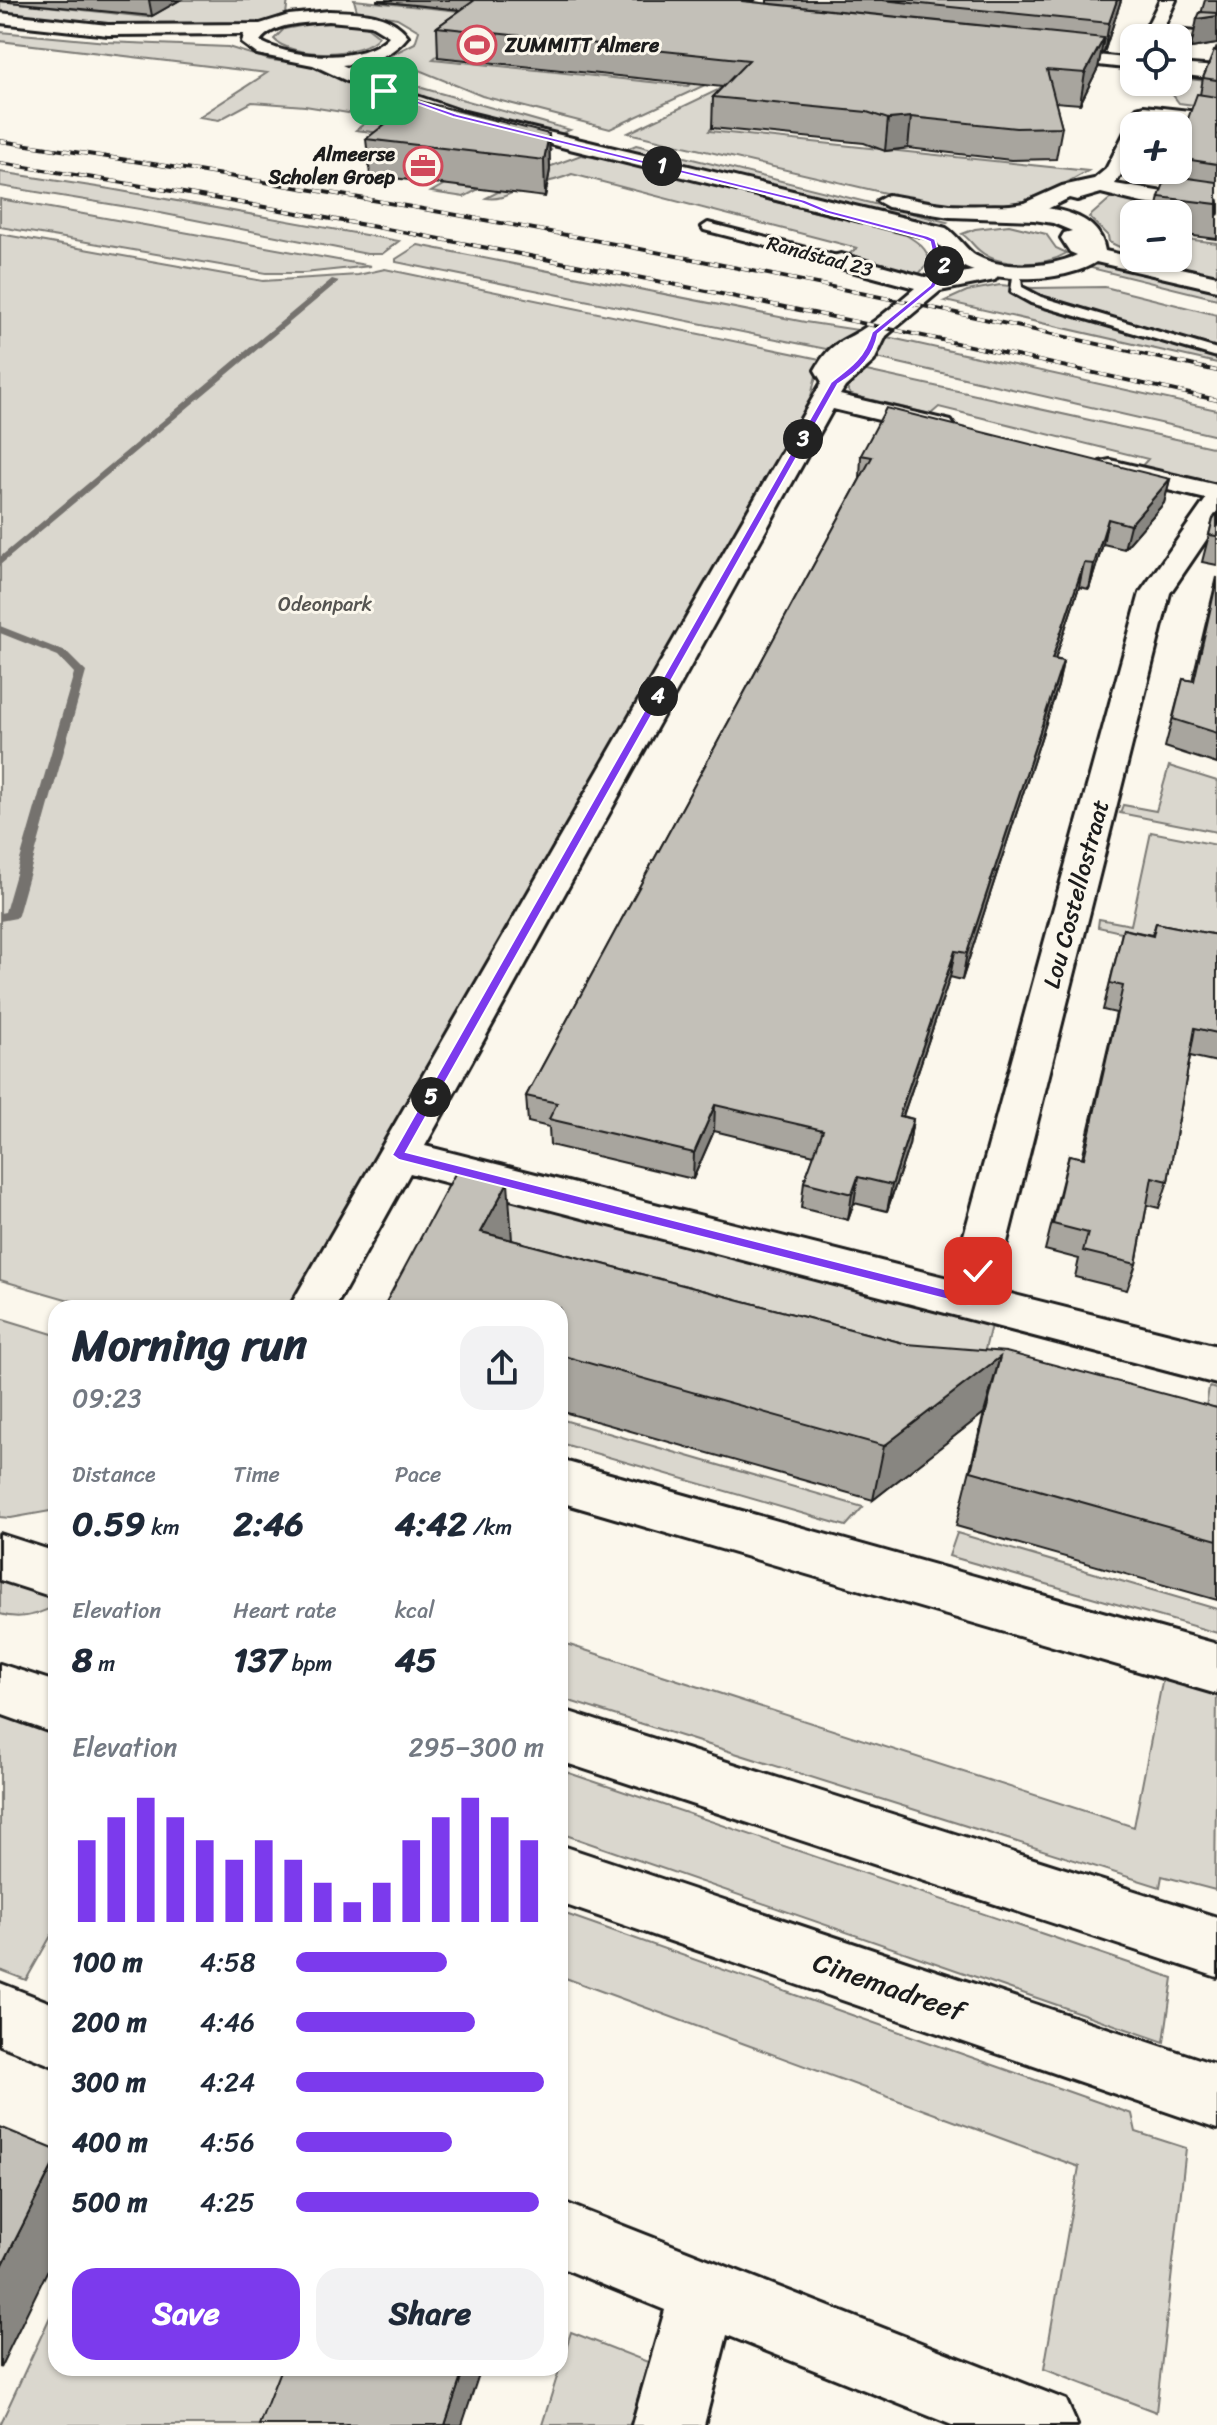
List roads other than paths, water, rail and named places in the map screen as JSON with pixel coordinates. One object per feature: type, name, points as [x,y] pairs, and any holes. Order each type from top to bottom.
[{"type":"main road","points":[[299,19],[300,0]]},
{"type":"main road","points":[[339,0],[338,7],[351,17]]},
{"type":"main road","points":[[1157,24],[1168,0]]},
{"type":"main road","points":[[0,27],[88,37],[256,36],[299,19],[351,17],[379,22],[394,28],[399,36],[390,47],[371,54],[316,60],[267,54],[256,36]]},
{"type":"main road","points":[[0,18],[108,30],[256,36]]},
{"type":"main road","points":[[1025,53],[1120,63]]},
{"type":"main road","points":[[371,54],[391,69]]},
{"type":"main road","points":[[316,60],[384,91],[455,115],[597,140],[888,201],[939,216],[1025,215],[1067,221],[1086,232],[1094,250]]},
{"type":"main road","points":[[1192,70],[1217,73]]},
{"type":"main road","points":[[474,100],[827,212],[951,240],[955,249],[967,259],[1002,275]]},
{"type":"main road","points":[[1192,117],[1217,120]]},
{"type":"main road","points":[[1025,215],[1101,187],[1114,174],[1120,161]]},
{"type":"main road","points":[[1101,187],[1142,197],[1217,207]]},
{"type":"main road","points":[[1067,221],[1101,196],[1101,187]]},
{"type":"main road","points":[[1025,215],[1059,229],[1078,247],[1120,255]]},
{"type":"main road","points":[[935,237],[978,216]]},
{"type":"main road","points":[[935,237],[935,251],[947,261],[1002,275]]},
{"type":"main road","points":[[1055,274],[1080,263],[1094,250]]},
{"type":"main road","points":[[1094,250],[1217,282]]},
{"type":"main road","name":"Randstad 23","points":[[841,261],[932,286]]},
{"type":"main road","points":[[317,1300],[832,387],[862,361],[873,344],[874,333],[932,286],[947,261]]},
{"type":"main road","points":[[1183,272],[1217,282]]},
{"type":"main road","points":[[1055,274],[1091,280]]},
{"type":"main road","points":[[932,286],[1002,275],[1055,274],[1135,283],[1146,290],[1217,306]]},
{"type":"main road","points":[[832,387],[974,435]]},
{"type":"main road","points":[[1080,460],[1217,493]]},
{"type":"main road","name":"Lou Costellostraat","points":[[969,1300],[1155,593],[1217,503]]},
{"type":"main road","points":[[399,1155],[1217,1365]]},
{"type":"main road","points":[[568,1483],[1217,1669]]},
{"type":"main road","points":[[0,1557],[48,1572]]},
{"type":"main road","points":[[0,1689],[48,1705]]},
{"type":"main road","points":[[568,1738],[1217,1947]]},
{"type":"main road","name":"Cinemadreef","points":[[568,1877],[1217,2097]]},
{"type":"main road","points":[[0,2014],[48,2033]]},
{"type":"main road","points":[[568,2237],[1041,2425]]},
{"type":"main road","points":[[668,2425],[704,2291]]},
{"type":"lane","points":[[1192,36],[1217,37]]},
{"type":"lane","name":"Randstad 23","points":[[708,227],[841,261]]},
{"type":"lane","points":[[1002,275],[1015,289],[1036,300],[1217,353]]},
{"type":"waterway","points":[[0,562],[335,281]]},
{"type":"waterway","points":[[0,629],[62,654],[80,672],[11,915],[0,917]]},
{"type":"railway","points":[[0,141],[306,189],[611,243],[914,304],[1217,371]]},
{"type":"railway","points":[[0,163],[458,242],[914,334],[1217,400]]},
{"type":"place","name":"ZUMMITT Almere","points":[[477,45]]},
{"type":"place","name":"Almeerse Scholen Groep","points":[[423,166]]},
{"type":"park label","name":"Odeonpark","points":[[325,604]]}]
